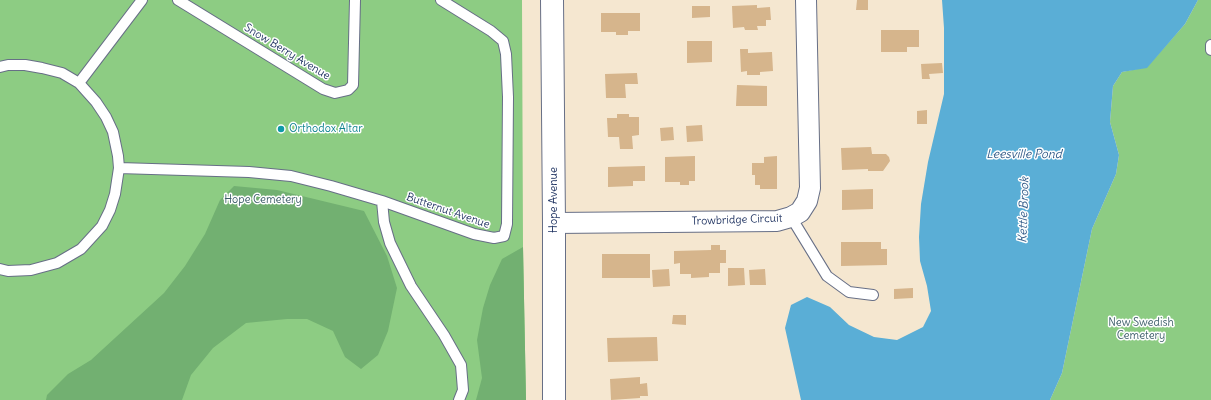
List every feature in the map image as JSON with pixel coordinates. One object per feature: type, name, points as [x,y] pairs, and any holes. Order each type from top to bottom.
[{"type":"main road","name":"Hope Avenue","points":[[552,0],[554,400]]},
{"type":"street","name":"Trowbridge Circuit","points":[[554,223],[770,221],[792,217],[800,212],[807,201],[810,188],[806,0]]},
{"type":"lane","points":[[79,83],[142,0]]},
{"type":"lane","name":"Snow Berry Avenue","points":[[178,0],[323,89],[335,93],[348,90],[353,85],[355,0]]},
{"type":"lane","name":"Butternut Avenue","points":[[119,168],[249,172],[290,176],[332,186],[382,201],[474,234],[494,238],[504,236],[507,224],[508,96],[506,54],[503,41],[491,31],[441,0]]},
{"type":"lane","points":[[1211,45],[1211,50]]},
{"type":"lane","points":[[0,67],[25,65],[42,68],[62,73],[79,83],[96,102],[106,117],[113,132],[119,168],[115,194],[110,210],[102,226],[81,249],[57,263],[31,270],[0,270]]},
{"type":"lane","points":[[382,201],[384,222],[390,243],[411,286],[444,335],[461,365],[463,390],[459,400]]},
{"type":"lane","points":[[792,217],[827,276],[849,292],[873,295]]},
{"type":"green space","name":"Hope Cemetery","points":[[0,0],[522,0],[523,247],[526,400],[0,400]]},
{"type":"green space","name":"New Swedish Cemetery","points":[[1198,0],[1211,0],[1211,400],[1050,400],[1062,373],[1092,229],[1116,174],[1119,155],[1110,122],[1113,86],[1122,72],[1147,67],[1185,24]]},
{"type":"green space","points":[[234,186],[277,190],[364,211],[387,256],[397,288],[388,331],[378,355],[361,369],[345,357],[333,331],[307,319],[287,319],[246,323],[213,348],[191,375],[182,400],[46,400],[47,395],[68,374],[91,360],[164,293],[185,266],[205,234],[220,200]]},
{"type":"green space","points":[[523,247],[526,400],[476,400],[482,378],[477,340],[483,308],[490,285],[502,259]]},
{"type":"water","name":"Leesville Pond","points":[[942,0],[1198,0],[1185,24],[1147,68],[1122,72],[1113,86],[1110,122],[1119,155],[1116,174],[1092,229],[1062,373],[1050,400],[801,400],[785,328],[791,305],[807,297],[830,307],[849,325],[874,337],[897,340],[923,327],[931,311],[927,286],[920,261],[919,237],[921,204],[928,162],[944,94],[944,28]]},
{"type":"building","points":[[857,0],[868,0],[868,10],[856,10]]},
{"type":"building","points":[[757,5],[757,8],[770,7],[771,20],[766,20],[766,26],[757,26],[758,30],[745,30],[744,27],[733,28],[732,6]]},
{"type":"building","points":[[692,6],[710,6],[710,17],[692,18]]},
{"type":"building","points":[[601,13],[640,13],[640,31],[628,31],[628,35],[616,35],[616,32],[601,32]]},
{"type":"building","points":[[881,30],[919,30],[919,47],[907,47],[907,52],[881,52]]},
{"type":"building","points":[[687,41],[712,41],[712,62],[687,63]]},
{"type":"building","points":[[740,49],[748,49],[748,53],[772,52],[773,71],[760,72],[760,75],[747,75],[747,71],[741,72]]},
{"type":"building","points":[[942,63],[943,73],[929,74],[930,79],[922,79],[921,64]]},
{"type":"building","points":[[637,73],[638,84],[625,84],[626,98],[606,98],[605,74]]},
{"type":"building","points":[[737,85],[767,86],[767,106],[736,106]]},
{"type":"building","points":[[927,110],[927,124],[917,124],[917,111]]},
{"type":"building","points":[[617,114],[629,114],[629,117],[639,117],[639,135],[632,136],[633,149],[620,149],[619,137],[608,137],[607,118],[617,118]]},
{"type":"building","points":[[702,125],[703,141],[687,142],[686,126]]},
{"type":"building","points":[[673,127],[674,140],[661,141],[660,128]]},
{"type":"building","points":[[871,147],[872,154],[886,154],[889,157],[890,161],[883,171],[868,171],[868,169],[842,170],[841,148]]},
{"type":"building","points":[[695,156],[695,181],[689,181],[689,185],[680,185],[680,182],[665,182],[665,157]]},
{"type":"building","points":[[777,156],[777,189],[760,189],[760,185],[755,185],[755,175],[752,175],[752,163],[764,163],[764,157]]},
{"type":"building","points":[[645,166],[645,181],[633,181],[633,186],[608,187],[608,167]]},
{"type":"building","points":[[873,189],[873,209],[842,210],[842,190]]},
{"type":"building","points":[[841,242],[881,242],[881,249],[887,249],[887,265],[841,266]]},
{"type":"building","points":[[711,245],[720,245],[720,250],[726,250],[726,263],[720,263],[720,273],[709,273],[709,277],[691,278],[691,274],[680,274],[680,263],[674,264],[674,251],[711,250]]},
{"type":"building","points":[[602,254],[650,254],[650,278],[602,278]]},
{"type":"building","points":[[728,268],[744,268],[745,285],[728,286]]},
{"type":"building","points":[[669,269],[670,286],[653,287],[652,270]]},
{"type":"building","points":[[765,269],[766,285],[750,285],[749,270]]},
{"type":"building","points":[[913,288],[913,298],[894,299],[894,289]]},
{"type":"building","points":[[673,315],[686,315],[686,325],[672,324]]},
{"type":"building","points":[[657,337],[658,361],[608,362],[607,338]]},
{"type":"building","points":[[640,377],[640,384],[647,383],[648,396],[611,400],[610,379]]},
{"type":"place","name":"Orthodox Altar","points":[[281,129]]},
{"type":"water label","name":"Kettle Brook","points":[[1024,210]]}]
